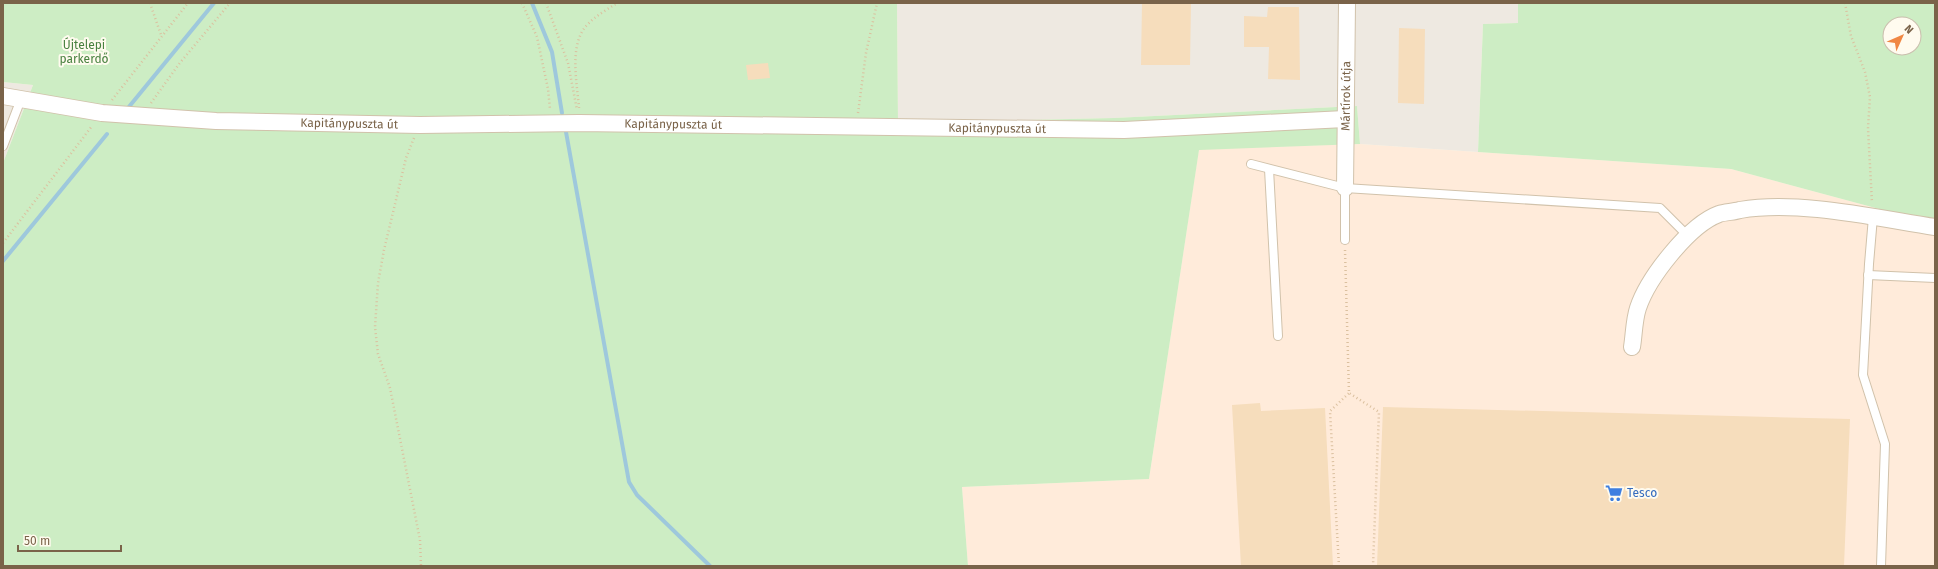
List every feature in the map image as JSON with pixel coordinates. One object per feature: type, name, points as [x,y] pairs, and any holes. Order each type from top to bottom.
[{"type":"street","name":"Mártírok útja","points":[[1345,188],[1347,3]]},
{"type":"street","name":"Kapitánypuszta út","points":[[3,96],[102,113],[142,116],[216,121],[420,125],[579,123],[1124,130],[1345,119]]},
{"type":"street","points":[[1632,347],[1637,308],[1650,283],[1668,256],[1687,235],[1719,214],[1756,208],[1797,208],[1873,217],[1935,227]]},
{"type":"lane","points":[[3,146],[21,99]]},
{"type":"lane","points":[[1251,164],[1345,188],[1660,208],[1687,235]]},
{"type":"lane","points":[[1269,169],[1278,336]]},
{"type":"lane","points":[[1345,188],[1345,240]]},
{"type":"lane","points":[[1873,217],[1868,275],[1863,375],[1885,444],[1881,566]]},
{"type":"lane","points":[[1868,275],[1935,278]]},
{"type":"path","points":[[150,3],[161,35]]},
{"type":"path","points":[[3,243],[161,35],[188,3]]},
{"type":"path","points":[[142,116],[179,64],[230,3]]},
{"type":"path","points":[[522,3],[537,37],[548,89],[551,123]]},
{"type":"path","points":[[546,3],[568,63],[579,123]]},
{"type":"path","points":[[579,123],[576,47],[579,35],[589,23],[617,3]]},
{"type":"path","points":[[856,126],[866,53],[877,3]]},
{"type":"path","points":[[1845,3],[1851,36],[1865,72],[1870,97],[1869,161],[1873,217]]},
{"type":"path","points":[[420,125],[406,158],[384,250],[378,283],[375,328],[378,354],[390,388],[420,540],[421,566]]},
{"type":"path","points":[[1339,566],[1330,411],[1349,393],[1345,240]]},
{"type":"path","points":[[1349,393],[1379,412],[1373,566]]},
{"type":"shaded area","points":[[897,3],[1518,3],[1518,23],[1483,24],[1478,152],[1360,144],[1357,106],[1114,118],[898,123]]},
{"type":"shaded area","points":[[3,82],[33,85],[3,163]]},
{"type":"shaded area","points":[[1360,144],[1731,169],[1935,224],[1935,566],[968,566],[962,487],[1149,479],[1199,149]]},
{"type":"green space","name":"Újtelepi parkerdő","points":[[3,3],[897,3],[898,123],[1114,118],[1357,106],[1360,144],[1199,150],[1149,479],[962,487],[968,566],[3,566],[3,163],[33,85],[3,82]]},
{"type":"green space","points":[[1518,3],[1935,3],[1935,224],[1731,169],[1478,152],[1483,24],[1518,23]]},
{"type":"building","points":[[1142,3],[1191,3],[1190,65],[1141,65]]},
{"type":"building","points":[[1268,7],[1299,7],[1300,80],[1268,79],[1269,47],[1244,47],[1244,16],[1267,17]]},
{"type":"building","points":[[1399,28],[1425,29],[1424,104],[1398,103]]},
{"type":"building","points":[[768,63],[770,78],[748,80],[746,65]]},
{"type":"building","points":[[1260,403],[1261,411],[1325,408],[1333,566],[1241,566],[1232,405]]},
{"type":"building","name":"Tesco","points":[[1383,407],[1850,419],[1844,566],[1377,566]]},
{"type":"waterway","points":[[128,108],[214,3]]},
{"type":"waterway","points":[[532,3],[552,52],[562,113]]},
{"type":"waterway","points":[[566,132],[629,482],[637,495],[710,566]]},
{"type":"waterway","points":[[3,261],[107,134]]},
{"type":"place","name":"Tesco","points":[[1614,493]]}]
